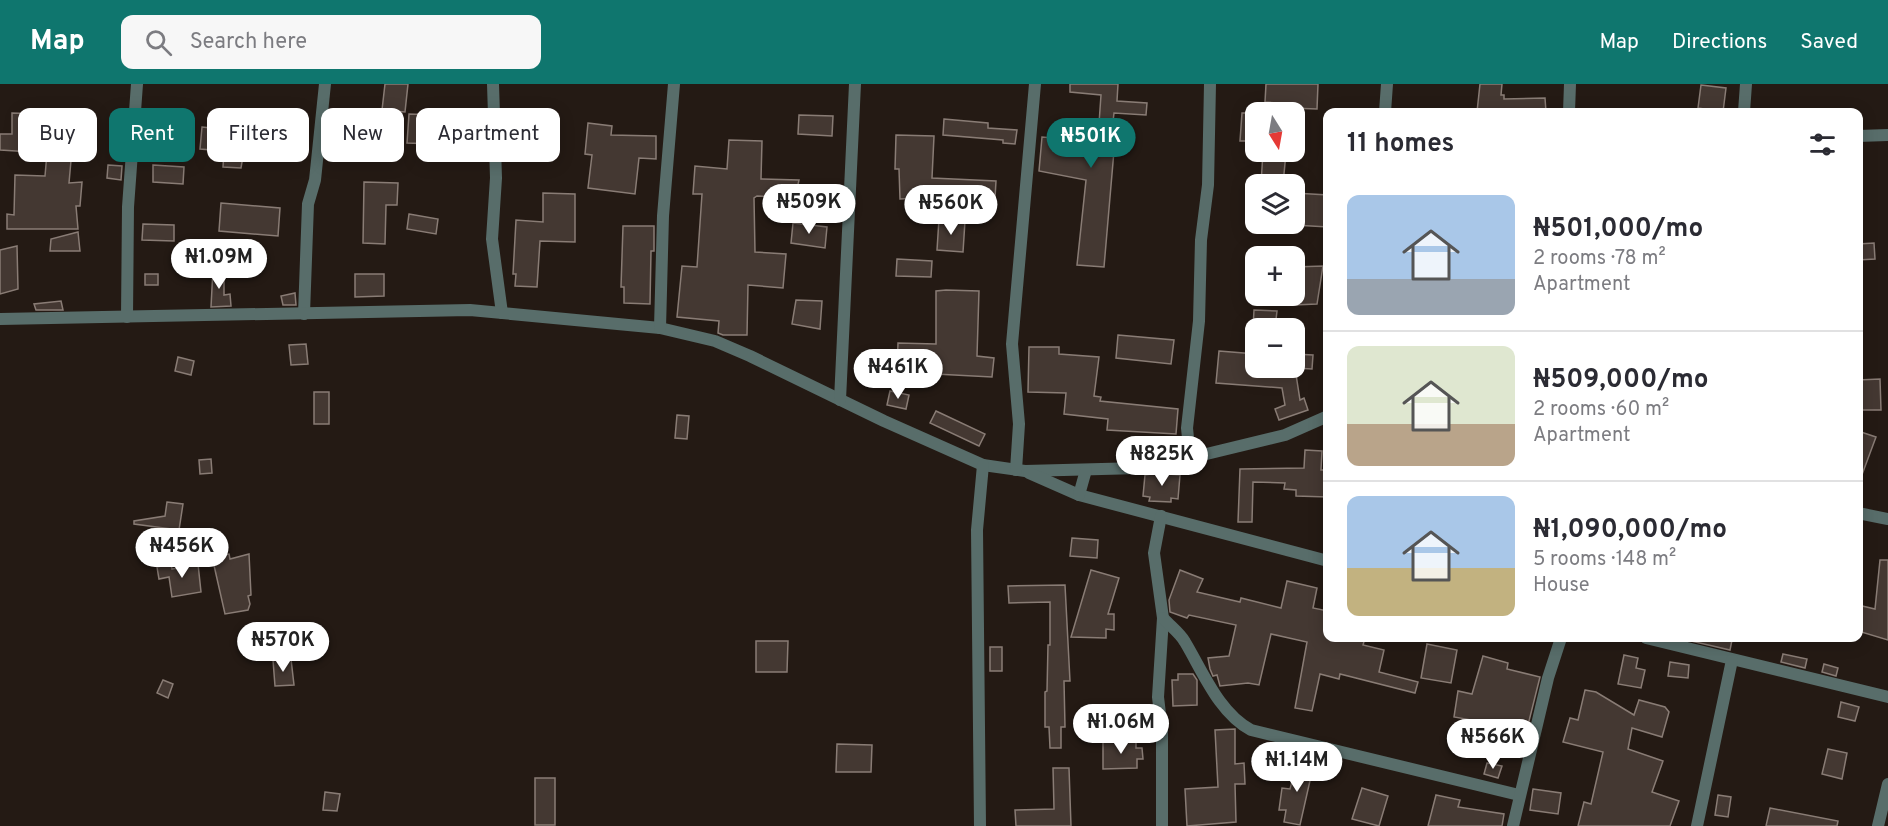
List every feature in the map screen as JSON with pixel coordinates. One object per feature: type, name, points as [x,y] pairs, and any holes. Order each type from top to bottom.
[{"type":"street","points":[[127,317],[128,207],[137,84]]},
{"type":"street","points":[[304,314],[308,204],[315,180],[325,84]]},
{"type":"street","points":[[493,84],[496,178],[492,239],[502,313]]},
{"type":"street","points":[[660,328],[663,216],[674,84]]},
{"type":"street","points":[[840,400],[855,84]]},
{"type":"street","points":[[1020,470],[1019,424],[1012,344],[1035,84]]},
{"type":"street","points":[[1190,458],[1187,428],[1199,321],[1201,240],[1208,185],[1210,84]]},
{"type":"street","points":[[1385,108],[1388,84]]},
{"type":"street","points":[[1569,108],[1570,84]]},
{"type":"street","points":[[1744,108],[1746,84]]},
{"type":"street","points":[[1863,136],[1888,135]]},
{"type":"street","points":[[0,319],[470,310],[660,328],[715,341],[983,465],[1020,470],[1140,468],[1285,435],[1323,418]]},
{"type":"street","points":[[980,826],[977,530],[983,465]]},
{"type":"street","points":[[1020,470],[1079,495],[1323,560]]},
{"type":"street","points":[[1079,495],[1086,470]]},
{"type":"street","points":[[1863,514],[1888,519]]},
{"type":"street","points":[[1161,516],[1154,553],[1162,618],[1158,697],[1162,731],[1162,826]]},
{"type":"street","points":[[1162,618],[1184,639],[1211,688],[1242,726],[1519,795]]},
{"type":"street","points":[[1513,826],[1548,678],[1560,642]]},
{"type":"street","points":[[1662,642],[1888,697]]},
{"type":"street","points":[[1697,826],[1732,660]]},
{"type":"street","points":[[1878,826],[1888,784]]},
{"type":"building","points":[[385,84],[408,84],[405,112],[404,108],[382,108]]},
{"type":"building","points":[[1070,84],[1118,84],[1117,101],[1147,103],[1146,115],[1114,113],[1111,139],[1115,139],[1104,267],[1077,265],[1086,180],[1039,171],[1042,137],[1091,141],[1092,138],[1098,138],[1101,95],[1070,92]]},
{"type":"building","points":[[1266,84],[1318,84],[1317,109],[1305,109],[1305,102],[1265,102]]},
{"type":"building","points":[[1480,84],[1502,84],[1501,95],[1504,95],[1504,99],[1545,98],[1546,108],[1477,108]]},
{"type":"building","points":[[1701,85],[1726,88],[1724,108],[1698,108]]},
{"type":"building","points":[[12,113],[18,113],[18,151],[0,150],[0,134],[12,134]]},
{"type":"building","points":[[1242,113],[1245,113],[1245,141],[1240,141]]},
{"type":"building","points":[[409,114],[416,114],[416,143],[407,143]]},
{"type":"building","points":[[799,115],[833,116],[832,136],[798,134]]},
{"type":"building","points":[[944,119],[988,123],[988,128],[1017,130],[1015,144],[1003,143],[1003,140],[943,135]]},
{"type":"building","points":[[588,123],[612,126],[611,135],[656,136],[656,159],[639,158],[635,194],[588,188],[592,155],[585,154]]},
{"type":"building","points":[[202,127],[207,128],[207,150],[200,149]]},
{"type":"building","points":[[896,135],[934,136],[932,178],[996,181],[995,198],[938,195],[938,198],[934,198],[934,217],[919,217],[919,198],[900,199],[899,169],[895,169]]},
{"type":"building","points":[[729,140],[762,141],[761,179],[799,180],[795,198],[757,196],[754,198],[755,252],[786,254],[783,288],[748,285],[747,335],[718,333],[719,321],[677,317],[682,266],[697,267],[702,194],[693,194],[695,166],[727,169]]},
{"type":"building","points":[[46,162],[71,162],[69,183],[82,182],[80,206],[76,206],[78,229],[7,229],[7,214],[14,215],[15,175],[45,176]]},
{"type":"building","points":[[223,162],[242,162],[241,168],[223,167]]},
{"type":"building","points":[[1262,162],[1285,162],[1284,174],[1262,174]]},
{"type":"building","points":[[108,165],[122,166],[121,180],[107,178]]},
{"type":"building","points":[[153,165],[184,167],[183,184],[153,182]]},
{"type":"building","points":[[364,182],[398,183],[397,205],[386,205],[385,244],[363,243]]},
{"type":"building","points":[[543,193],[575,194],[575,242],[540,241],[537,287],[515,286],[516,274],[513,274],[516,220],[543,222]]},
{"type":"building","points":[[1305,194],[1323,195],[1323,227],[1305,226]]},
{"type":"building","points":[[221,203],[280,208],[278,236],[219,231]]},
{"type":"building","points":[[409,214],[438,219],[436,234],[407,229]]},
{"type":"building","points":[[939,219],[965,221],[963,252],[937,250]]},
{"type":"building","points":[[793,223],[827,227],[825,248],[791,243]]},
{"type":"building","points":[[143,224],[174,225],[174,241],[142,240]]},
{"type":"building","points":[[623,226],[654,226],[650,304],[624,303],[624,287],[621,287]]},
{"type":"building","points":[[78,232],[80,251],[50,251],[51,239]]},
{"type":"building","points":[[1874,243],[1875,259],[1863,260],[1863,244]]},
{"type":"building","points":[[17,246],[18,289],[0,294],[0,250]]},
{"type":"building","points":[[897,259],[932,261],[931,277],[896,276]]},
{"type":"building","points":[[1323,266],[1317,304],[1305,305],[1305,267]]},
{"type":"building","points":[[213,269],[224,269],[224,295],[230,294],[231,306],[211,307]]},
{"type":"building","points":[[145,274],[158,274],[158,285],[145,285]]},
{"type":"building","points":[[355,274],[384,274],[384,296],[355,297]]},
{"type":"building","points":[[936,291],[979,291],[977,356],[994,358],[992,377],[897,372],[898,343],[936,344]]},
{"type":"building","points":[[295,293],[296,305],[283,305],[281,296]]},
{"type":"building","points":[[796,300],[822,301],[820,329],[792,324]]},
{"type":"building","points":[[61,301],[63,310],[36,310],[34,304]]},
{"type":"building","points":[[1254,310],[1277,311],[1276,318],[1254,318]]},
{"type":"building","points":[[1118,335],[1174,340],[1171,364],[1116,358]]},
{"type":"building","points":[[306,344],[308,364],[291,365],[289,345]]},
{"type":"building","points":[[1029,347],[1059,347],[1059,354],[1099,357],[1094,396],[1101,397],[1100,401],[1178,409],[1176,434],[1107,430],[1108,419],[1064,414],[1066,393],[1028,392]]},
{"type":"building","points":[[1219,351],[1245,353],[1245,378],[1297,378],[1300,400],[1304,398],[1308,410],[1279,420],[1275,409],[1285,405],[1282,388],[1216,383]]},
{"type":"building","points":[[1305,355],[1313,355],[1312,369],[1305,369]]},
{"type":"building","points":[[178,357],[194,361],[191,375],[175,371]]},
{"type":"building","points":[[1880,379],[1881,410],[1863,410],[1863,380]]},
{"type":"building","points":[[890,391],[909,395],[906,409],[887,405]]},
{"type":"building","points":[[314,392],[329,392],[329,424],[314,424]]},
{"type":"building","points":[[936,411],[985,434],[979,446],[930,423]]},
{"type":"building","points":[[677,415],[689,416],[687,439],[675,438]]},
{"type":"building","points":[[1863,433],[1876,437],[1863,472]]},
{"type":"building","points":[[1305,450],[1322,451],[1323,497],[1296,496],[1296,490],[1284,489],[1285,483],[1253,482],[1252,522],[1238,522],[1240,469],[1304,468]]},
{"type":"building","points":[[211,459],[212,473],[200,474],[199,460]]},
{"type":"building","points":[[1157,473],[1180,475],[1178,499],[1171,498],[1171,502],[1149,501],[1150,497],[1143,496],[1145,475]]},
{"type":"building","points":[[167,502],[183,504],[179,530],[134,524],[134,521],[165,516]]},
{"type":"building","points":[[1072,538],[1098,540],[1097,558],[1070,556]]},
{"type":"building","points":[[229,554],[230,559],[249,554],[251,595],[248,596],[250,604],[248,610],[225,614],[213,561],[218,560],[218,556]]},
{"type":"building","points":[[1880,560],[1888,560],[1888,640],[1863,632],[1863,606],[1875,609]]},
{"type":"building","points":[[171,564],[172,569],[198,564],[201,592],[172,597],[169,577],[159,579],[157,567]]},
{"type":"building","points":[[1091,570],[1119,578],[1108,614],[1114,614],[1114,630],[1106,629],[1106,638],[1071,637]]},
{"type":"building","points":[[1180,570],[1203,579],[1197,592],[1240,602],[1241,598],[1281,608],[1287,581],[1317,588],[1313,608],[1323,610],[1323,642],[1364,642],[1363,645],[1384,650],[1379,672],[1418,682],[1415,693],[1340,674],[1339,679],[1320,674],[1312,711],[1295,708],[1307,642],[1271,634],[1259,685],[1248,683],[1220,686],[1217,675],[1213,676],[1210,669],[1208,658],[1229,656],[1236,625],[1189,615],[1187,618],[1170,612],[1169,600]]},
{"type":"building","points":[[1065,585],[1070,681],[1064,681],[1065,727],[1061,727],[1061,748],[1050,748],[1049,727],[1045,727],[1045,692],[1047,691],[1048,645],[1050,645],[1050,602],[1009,603],[1008,586]]},
{"type":"building","points":[[756,641],[788,641],[787,672],[756,672]]},
{"type":"building","points":[[1695,642],[1732,642],[1730,650]]},
{"type":"building","points":[[1427,644],[1457,650],[1451,683],[1421,678]]},
{"type":"building","points":[[990,647],[1002,647],[1002,671],[990,671]]},
{"type":"building","points":[[1783,654],[1807,659],[1805,668],[1781,662]]},
{"type":"building","points":[[1624,655],[1638,658],[1636,668],[1645,670],[1641,688],[1618,684]]},
{"type":"building","points":[[1483,656],[1508,663],[1507,669],[1540,677],[1523,745],[1491,737],[1494,724],[1454,717],[1458,691],[1472,694]]},
{"type":"building","points":[[291,659],[294,685],[275,686],[273,660]]},
{"type":"building","points":[[1670,662],[1689,665],[1688,678],[1668,676]]},
{"type":"building","points":[[1824,664],[1838,668],[1836,676],[1822,672]]},
{"type":"building","points":[[1178,674],[1193,674],[1197,680],[1197,705],[1173,706],[1172,680],[1178,680]]},
{"type":"building","points":[[163,680],[173,684],[168,698],[157,693]]},
{"type":"building","points":[[1585,690],[1596,692],[1634,715],[1639,700],[1665,707],[1669,712],[1662,737],[1632,728],[1628,749],[1663,761],[1652,792],[1679,801],[1670,826],[1578,826],[1584,802],[1591,804],[1603,752],[1563,742],[1570,718],[1578,720]]},
{"type":"building","points":[[1841,702],[1859,707],[1855,721],[1838,717]]},
{"type":"building","points":[[1235,729],[1235,764],[1244,763],[1245,784],[1235,784],[1236,822],[1187,826],[1185,789],[1218,787],[1215,730]]},
{"type":"building","points":[[1136,741],[1136,748],[1142,748],[1143,759],[1137,759],[1137,768],[1103,769],[1103,742]]},
{"type":"building","points":[[837,744],[872,745],[871,772],[836,772]]},
{"type":"building","points":[[1828,749],[1847,753],[1842,779],[1822,774]]},
{"type":"building","points":[[1298,759],[1314,763],[1300,825],[1284,822],[1286,810],[1279,810],[1282,788],[1290,789]]},
{"type":"building","points":[[1487,763],[1502,766],[1498,778],[1484,774]]},
{"type":"building","points":[[1053,768],[1069,768],[1071,826],[1016,826],[1015,810],[1054,809]]},
{"type":"building","points":[[535,778],[555,778],[555,825],[535,825]]},
{"type":"building","points":[[1362,788],[1388,796],[1379,826],[1352,819]]},
{"type":"building","points":[[1533,789],[1561,793],[1558,814],[1530,810]]},
{"type":"building","points":[[325,792],[340,794],[337,811],[323,810]]},
{"type":"building","points":[[1436,795],[1460,800],[1458,807],[1504,814],[1502,826],[1428,826]]},
{"type":"building","points":[[1718,795],[1731,797],[1728,817],[1715,815]]},
{"type":"building","points":[[1770,808],[1838,821],[1837,826],[1766,826]]}]
